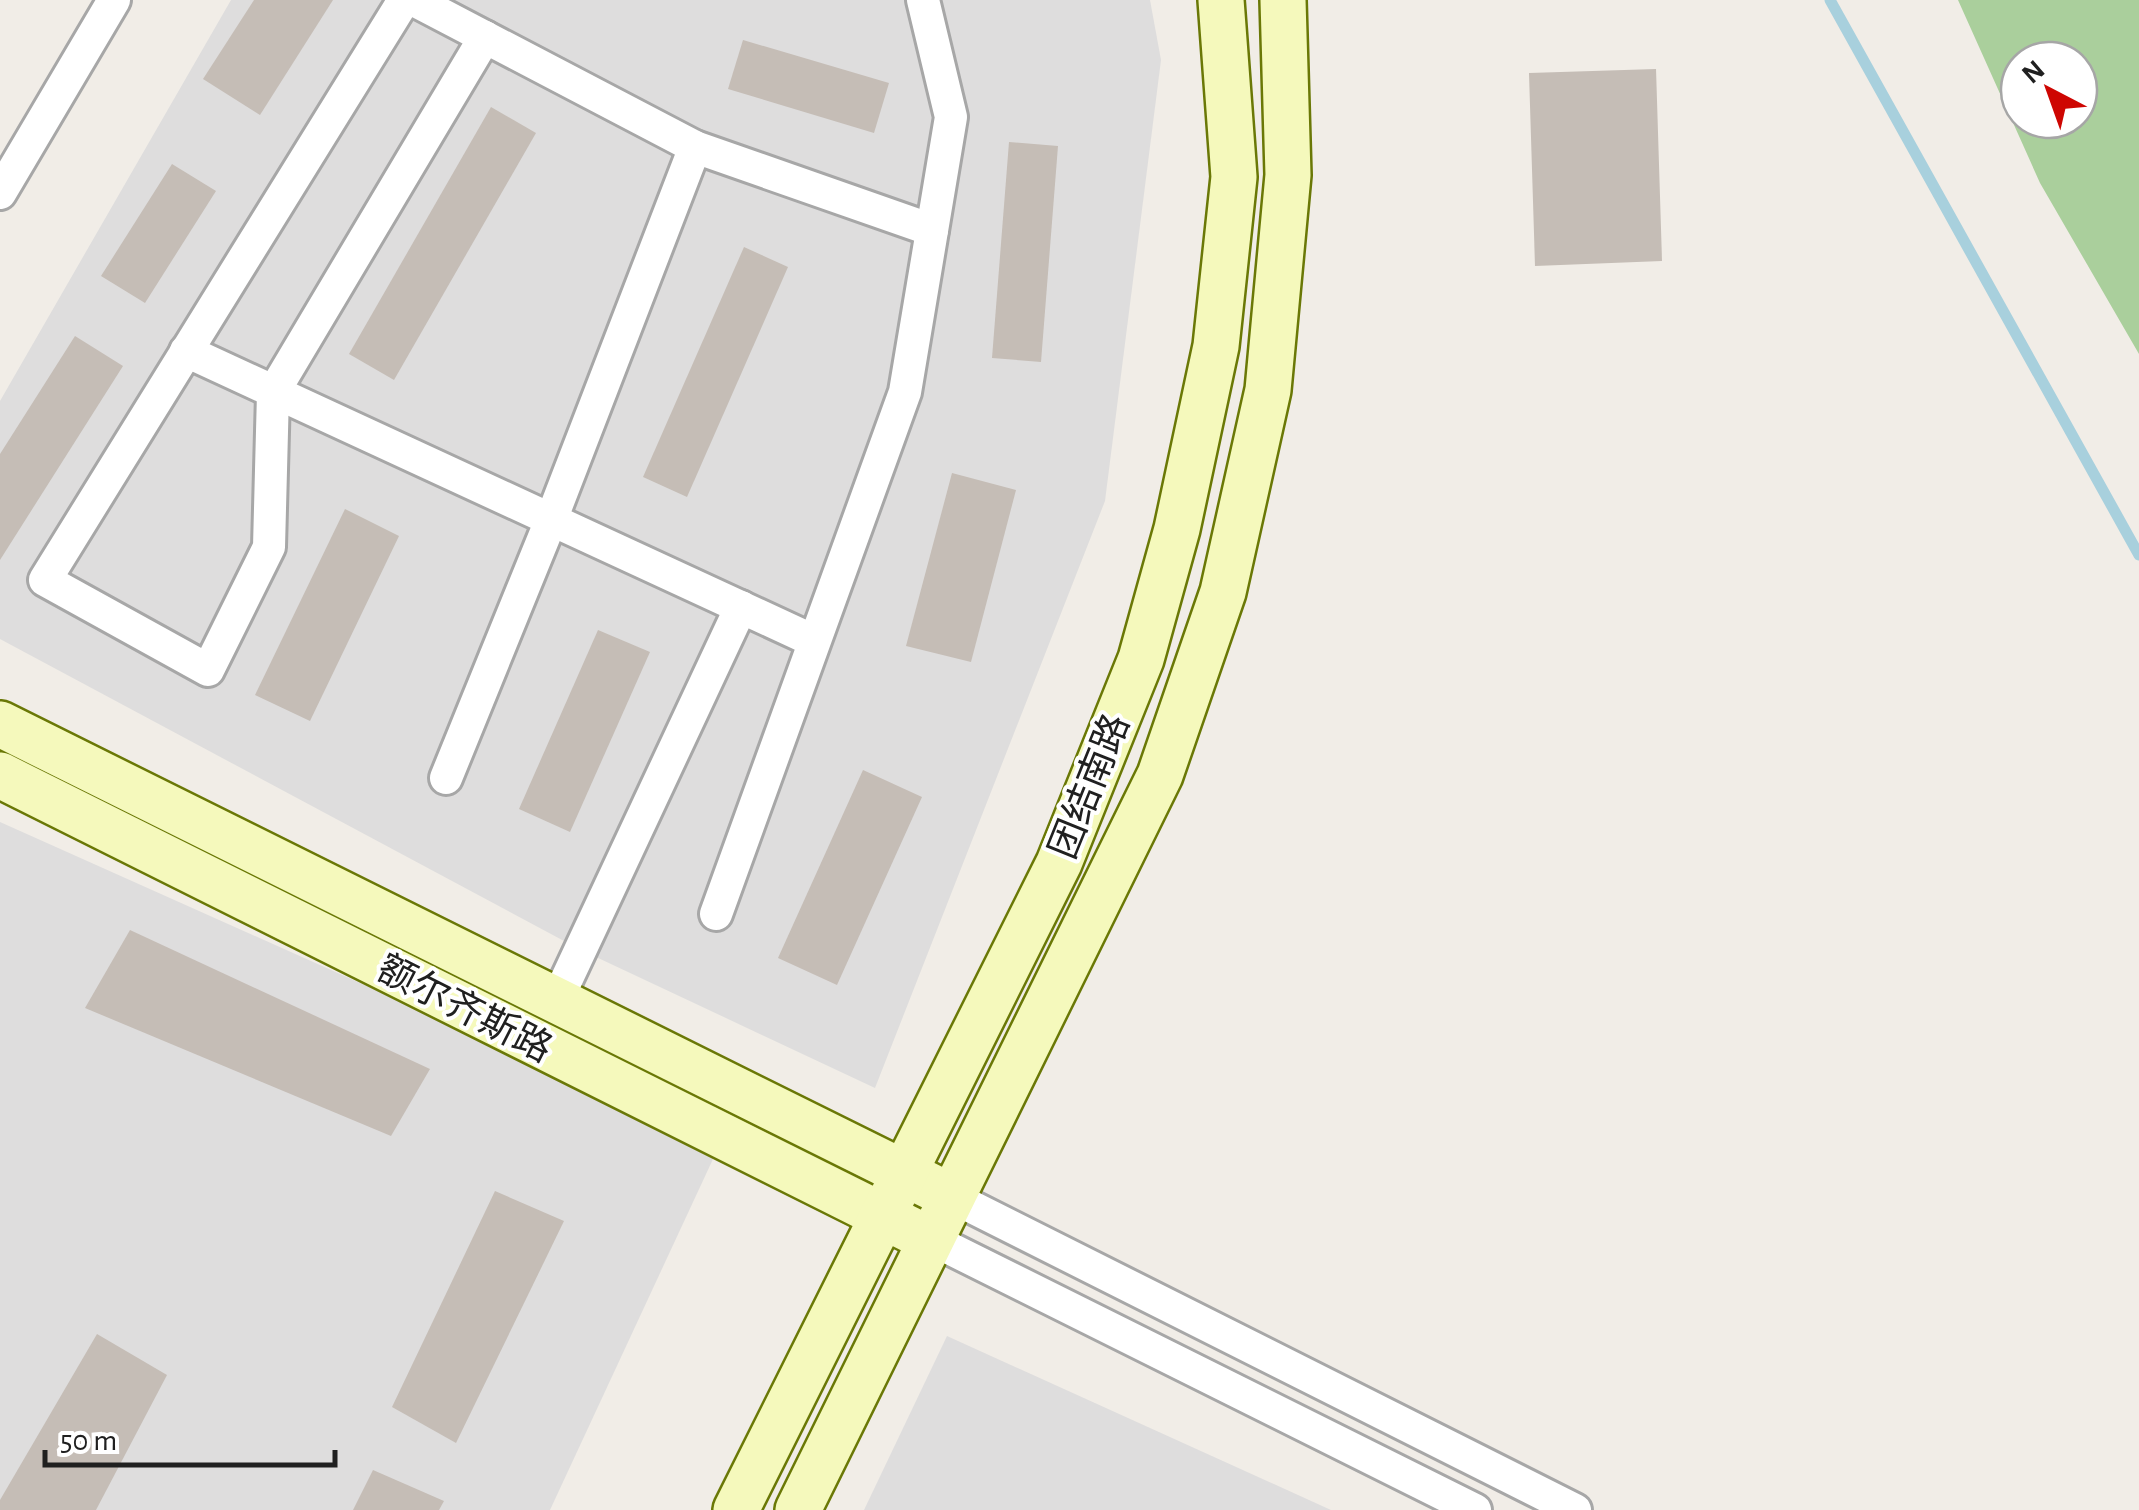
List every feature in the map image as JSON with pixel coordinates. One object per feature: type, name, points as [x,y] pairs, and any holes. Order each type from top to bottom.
[{"type":"main road","name":"团结南路","points":[[736,1510],[1058,863],[1141,659],[1177,529],[1216,346],[1234,177],[1221,0]]},
{"type":"main road","name":"团结南路","points":[[798,1510],[1160,775],[1224,592],[1268,390],[1288,175],[1282,0]]},
{"type":"main road","points":[[0,724],[952,1197]]},
{"type":"main road","name":"额尔齐斯路","points":[[0,775],[882,1218],[931,1239]]},
{"type":"street","points":[[0,193],[114,0]]},
{"type":"street","points":[[404,0],[45,580],[208,670],[269,547],[273,393],[485,37]]},
{"type":"street","points":[[414,0],[695,147],[932,230]]},
{"type":"street","points":[[716,914],[905,392],[950,116],[923,0]]},
{"type":"street","points":[[446,778],[695,147]]},
{"type":"street","points":[[186,352],[814,641]]},
{"type":"street","points":[[556,1002],[741,607]]},
{"type":"street","points":[[952,1197],[1575,1510]]},
{"type":"street","points":[[931,1239],[1475,1510]]},
{"type":"shaded area","points":[[231,0],[1150,0],[1161,60],[1105,501],[875,1088],[579,949],[0,639],[0,401]]},
{"type":"shaded area","points":[[0,822],[720,1144],[550,1510],[0,1510]]},
{"type":"shaded area","points":[[947,1336],[1331,1510],[864,1510]]},
{"type":"green space","points":[[1958,0],[2139,0],[2139,354],[2040,183],[2021,140],[2099,140],[2099,40],[1999,40],[1999,92]]},
{"type":"building","points":[[254,0],[333,0],[260,115],[203,79]]},
{"type":"building","points":[[743,40],[889,83],[874,133],[728,89]]},
{"type":"building","points":[[1656,69],[1662,261],[1535,266],[1529,73]]},
{"type":"building","points":[[491,107],[536,133],[394,380],[349,354]]},
{"type":"building","points":[[1009,142],[1058,146],[1041,362],[992,358]]},
{"type":"building","points":[[172,164],[216,191],[145,303],[101,276]]},
{"type":"building","points":[[744,247],[788,267],[687,497],[643,477]]},
{"type":"building","points":[[75,336],[123,366],[0,560],[0,454]]},
{"type":"building","points":[[952,473],[1016,490],[971,662],[906,646]]},
{"type":"building","points":[[345,509],[399,536],[310,721],[255,695]]},
{"type":"building","points":[[598,630],[650,652],[570,832],[519,809]]},
{"type":"building","points":[[863,770],[922,797],[837,985],[778,958]]},
{"type":"building","points":[[130,930],[430,1069],[391,1136],[85,1008]]},
{"type":"building","points":[[495,1191],[564,1221],[456,1443],[392,1407]]},
{"type":"building","points":[[97,1334],[167,1375],[96,1510],[0,1510],[0,1500]]},
{"type":"building","points":[[373,1470],[444,1501],[439,1510],[353,1510]]},
{"type":"waterway","points":[[1830,0],[2139,555]]}]
